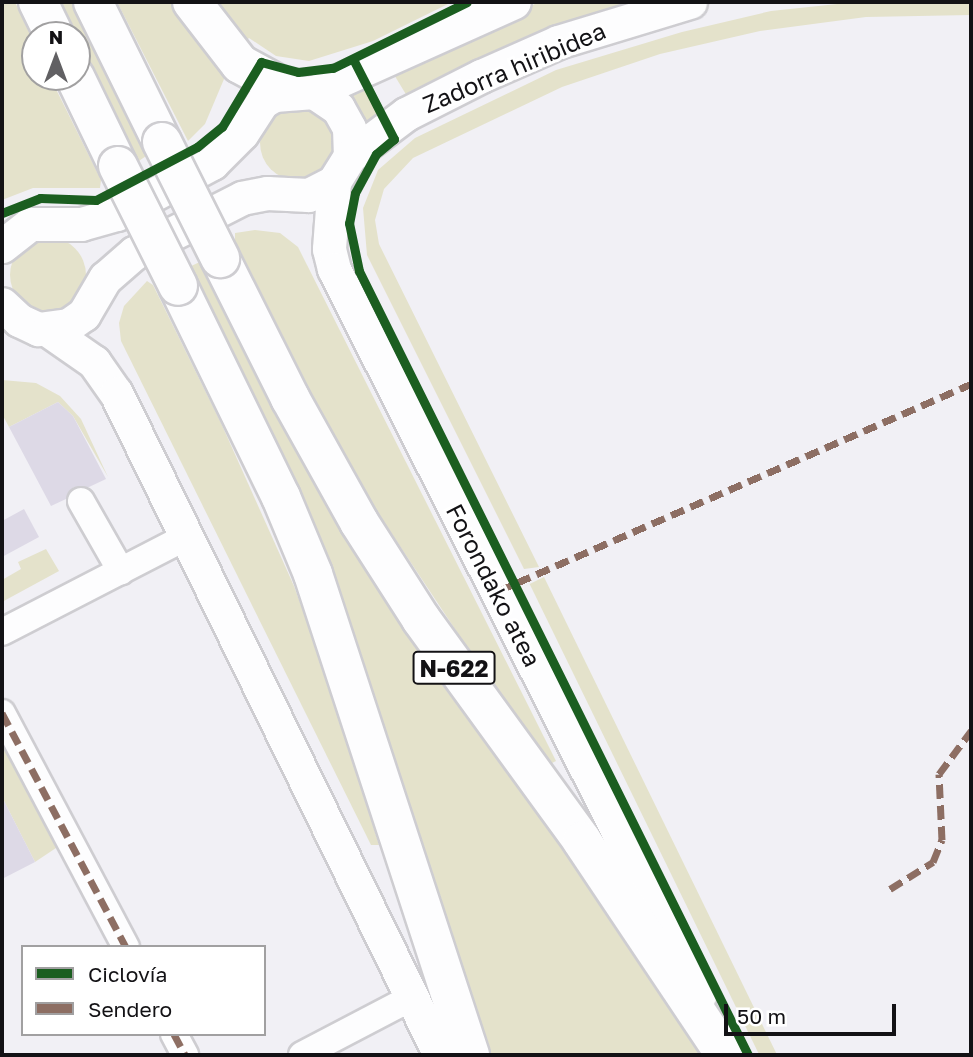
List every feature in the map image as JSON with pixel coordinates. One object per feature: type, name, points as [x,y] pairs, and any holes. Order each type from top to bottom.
[{"type":"highway","points":[[38,2],[47,21]]},
{"type":"highway","name":"N-622","points":[[93,2],[220,258],[359,522],[436,641],[582,841],[725,1055]]},
{"type":"highway","points":[[192,2],[240,64],[301,91]]},
{"type":"highway","points":[[82,91],[281,497],[313,574],[470,1055]]},
{"type":"main road","points":[[2,246],[30,224],[80,224],[117,214],[206,166],[243,133],[262,102],[301,91],[514,2]]},
{"type":"main road","name":"Zadorra hiribidea","points":[[43,329],[84,314],[105,278],[134,253],[254,194],[308,195],[342,169],[397,119],[481,76],[558,42],[690,2]]},
{"type":"main road","name":"Forondako atea","points":[[301,91],[329,99],[344,116],[342,169],[329,249],[334,270],[731,1055]]},
{"type":"main road","points":[[2,304],[19,320],[43,329],[94,362],[116,393],[440,1055]]},
{"type":"main road","points":[[2,337],[43,329]]},
{"type":"street","points":[[80,501],[121,571]]},
{"type":"street","points":[[2,632],[188,536]]},
{"type":"street","points":[[2,713],[125,945]]},
{"type":"street","points":[[302,1055],[411,998]]},
{"type":"street","points":[[175,1036],[186,1055]]},
{"type":"shaded area","points":[[2,2],[15,2],[24,21],[21,21],[21,91],[57,91],[101,180],[100,188],[33,188],[2,200]]},
{"type":"shaded area","points":[[59,2],[74,2],[83,21],[68,21]]},
{"type":"shaded area","points":[[117,2],[183,2],[227,72],[205,124],[188,141]]},
{"type":"shaded area","points":[[211,2],[452,2],[373,41],[309,61],[276,56],[249,38],[241,46]]},
{"type":"shaded area","points":[[539,2],[641,2],[410,101],[393,73]]},
{"type":"shaded area","points":[[856,2],[971,2],[971,15],[866,17],[760,31],[660,54],[562,87],[413,158],[384,189],[375,220],[379,244],[539,567],[524,569],[367,255],[363,208],[378,170],[415,138],[556,70],[682,32],[771,11]]},
{"type":"shaded area","points":[[91,36],[149,154],[136,163],[91,69]]},
{"type":"shaded area","points":[[364,86],[379,117],[367,127],[346,93]]},
{"type":"shaded area","points":[[290,106],[304,106],[318,112],[328,122],[334,143],[328,164],[318,174],[304,180],[290,180],[276,174],[266,164],[260,150],[260,136],[266,122],[276,112]]},
{"type":"shaded area","points":[[255,230],[280,233],[298,247],[556,761],[552,763],[494,688],[374,507],[307,388],[235,243],[235,233]]},
{"type":"shaded area","points":[[48,237],[63,240],[75,248],[83,260],[86,275],[83,290],[75,302],[63,310],[48,313],[33,310],[21,302],[13,290],[10,275],[13,260],[21,248],[33,240]]},
{"type":"shaded area","points":[[204,260],[381,589],[435,675],[581,874],[700,1055],[488,1055],[187,268]]},
{"type":"shaded area","points":[[147,281],[153,285],[221,423],[294,586],[328,679],[379,845],[371,845],[121,341],[119,323],[124,306]]},
{"type":"shaded area","points":[[2,380],[36,383],[60,396],[81,419],[108,477],[73,416],[58,402],[9,427],[2,414]]},
{"type":"shaded area","points":[[46,549],[59,571],[2,602],[2,580],[21,569],[18,562]]},
{"type":"shaded area","points":[[544,577],[777,1055],[759,1055],[530,584]]},
{"type":"shaded area","points":[[2,732],[62,844],[35,862],[2,797]]},
{"type":"building","points":[[58,402],[73,416],[106,479],[89,487],[74,487],[66,499],[51,506],[9,427]]},
{"type":"building","points":[[24,509],[39,537],[2,557],[2,521]]},
{"type":"building","points":[[2,797],[35,862],[2,879]]},
{"type":"marked path","points":[[498,591],[971,384]]},
{"type":"marked path","points":[[2,713],[125,945]]},
{"type":"marked path","points":[[890,889],[933,862],[942,840],[939,774],[971,731]]},
{"type":"marked path","points":[[175,1036],[185,1055]]},
{"type":"cycle path","points":[[2,213],[40,198],[96,200],[197,147],[222,127],[261,62],[298,72],[333,68],[467,2]]},
{"type":"cycle path","points":[[353,59],[394,139],[376,154],[355,193],[349,223],[359,271],[748,1055]]}]
